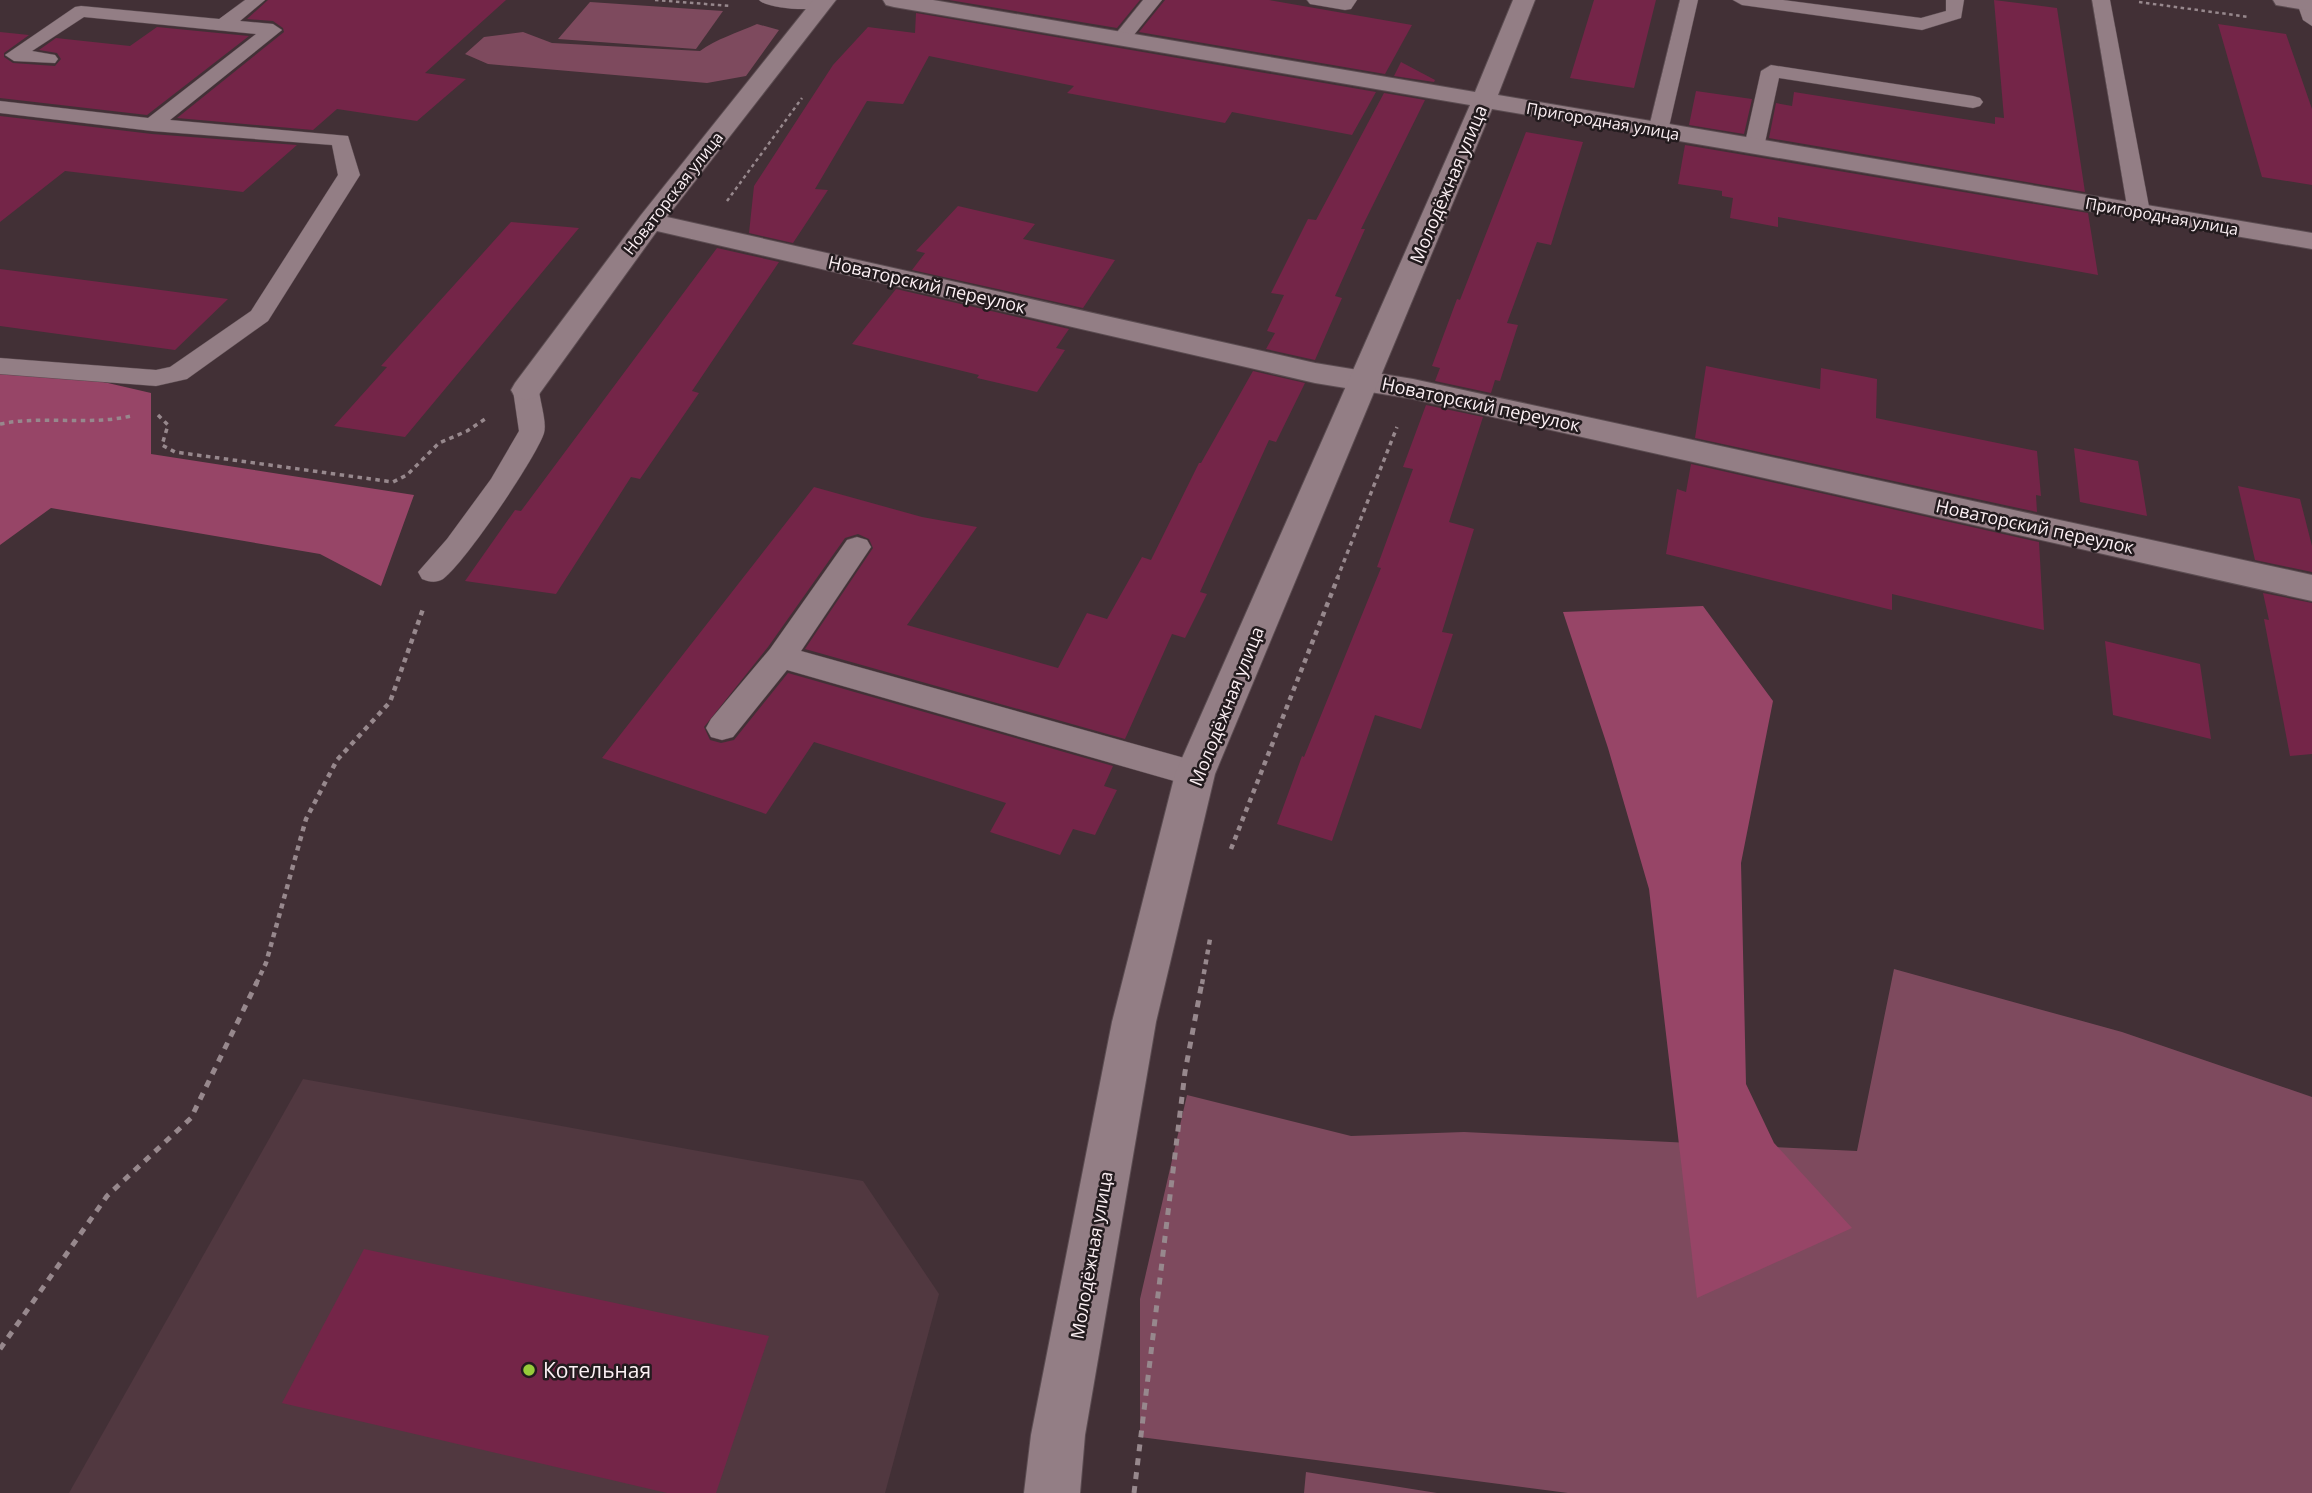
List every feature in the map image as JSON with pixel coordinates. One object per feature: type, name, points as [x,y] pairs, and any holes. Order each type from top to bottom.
[{"type":"street","name":"Пригородная улица","points":[[894,0],[2312,241]]},
{"type":"street","name":"Молодёжная улица","points":[[1052,1493],[1058,1435],[1134,1022],[1195,774],[1484,100],[1524,0]]},
{"type":"street","name":"Новаторская улица","points":[[526,390],[650,221],[822,2]]},
{"type":"street","name":"Новаторский переулок","points":[[650,221],[1301,370],[1413,389],[2312,588]]},
{"type":"lane","points":[[222,25],[256,0]]},
{"type":"lane","points":[[768,0],[822,2]]},
{"type":"lane","points":[[1122,37],[1153,0]]},
{"type":"lane","points":[[1315,0],[1345,5],[1348,0]]},
{"type":"lane","points":[[1658,131],[1689,0]]},
{"type":"lane","points":[[1742,0],[1922,24],[1955,13],[1955,0]]},
{"type":"lane","points":[[2101,0],[2139,212]]},
{"type":"lane","points":[[48,58],[14,55],[81,10],[273,30],[152,125]]},
{"type":"lane","points":[[1754,148],[1771,71],[1973,102]]},
{"type":"lane","points":[[0,107],[152,125],[341,141],[349,175],[260,316],[178,373],[156,378],[0,366]]},
{"type":"lane","points":[[432,572],[457,546],[501,485],[532,431],[526,390]]},
{"type":"lane","points":[[722,728],[781,657],[857,547]]},
{"type":"lane","points":[[781,657],[1195,774]]},
{"type":"path","points":[[654,0],[740,6]]},
{"type":"path","points":[[2128,0],[2259,18]]},
{"type":"path","points":[[704,233],[802,98]]},
{"type":"path","points":[[1228,855],[1413,389]]},
{"type":"path","points":[[148,416],[158,415],[168,425],[162,445],[175,452],[393,482],[407,475],[439,443],[467,431],[526,390]]},
{"type":"path","points":[[129,417],[138,416]]},
{"type":"path","points":[[0,1349],[107,1196],[191,1118],[266,963],[306,819],[337,760],[390,702],[420,622],[432,572]]},
{"type":"path","points":[[1134,1493],[1185,1072],[1210,936]]},
{"type":"shaded area","points":[[590,2],[723,11],[696,49],[558,39]]},
{"type":"shaded area","points":[[757,24],[779,30],[746,76],[707,83],[488,64],[465,54],[484,37],[523,32],[552,43],[700,51]]},
{"type":"shaded area","points":[[0,358],[151,393],[151,454],[414,495],[381,586],[320,554],[51,508],[0,545]]},
{"type":"shaded area","points":[[1703,606],[1773,701],[1741,863],[1746,1084],[1774,1143],[1852,1228],[1697,1298],[1649,889],[1608,748],[1563,612]]},
{"type":"shaded area","points":[[1894,969],[2122,1032],[2312,1097],[2312,1493],[1568,1493],[1140,1437],[1140,1299],[1187,1095],[1351,1136],[1464,1132],[1857,1151]]},
{"type":"shaded area","points":[[303,1079],[863,1181],[939,1294],[885,1493],[69,1493]]},
{"type":"shaded area","points":[[1306,1472],[1437,1493],[1304,1493]]},
{"type":"building","points":[[268,0],[506,0],[425,73],[466,79],[417,121],[337,109],[313,130],[177,118],[284,32],[283,28],[273,21],[247,19]]},
{"type":"building","points":[[949,0],[1140,0],[1117,28]]},
{"type":"building","points":[[1165,0],[1269,0],[1412,25],[1385,74],[1139,32]]},
{"type":"building","points":[[1594,0],[1656,0],[1634,88],[1570,78]]},
{"type":"building","points":[[1994,0],[2057,8],[2085,192],[1769,138],[1776,103],[1792,106],[1794,92],[1995,124],[1995,117],[2004,118]]},
{"type":"building","points":[[916,13],[1376,92],[1352,135],[1232,112],[1225,123],[1067,93],[1074,86],[929,56],[903,104],[867,101],[815,189],[828,190],[793,243],[749,233],[754,186],[833,65],[868,27],[915,33]]},
{"type":"building","points":[[2218,24],[2286,34],[2312,109],[2312,185],[2262,177]]},
{"type":"building","points":[[157,27],[249,36],[147,115],[0,98],[0,32],[29,35],[4,53],[4,57],[13,63],[55,66],[61,59],[57,53],[39,50],[56,38],[130,46]]},
{"type":"building","points":[[1401,62],[1435,80],[1434,82],[1394,76]]},
{"type":"building","points":[[1696,91],[1752,99],[1744,134],[1689,125]]},
{"type":"building","points":[[1384,93],[1425,100],[1361,229],[1365,229],[1335,296],[1342,298],[1315,360],[1266,349],[1275,333],[1267,331],[1284,295],[1271,293],[1308,219],[1316,220]]},
{"type":"building","points":[[0,116],[152,134],[297,145],[243,192],[65,171],[0,222]]},
{"type":"building","points":[[1526,132],[1583,142],[1551,245],[1537,242],[1507,323],[1518,325],[1500,381],[1495,380],[1491,393],[1435,381],[1440,368],[1432,366]]},
{"type":"building","points":[[1685,145],[2088,213],[2098,275],[1778,217],[1778,227],[1730,218],[1733,198],[1722,196],[1722,191],[1678,184]]},
{"type":"building","points":[[958,206],[1035,224],[1023,239],[1115,260],[1083,308],[912,270],[925,253],[916,251]]},
{"type":"building","points":[[511,222],[579,228],[405,437],[334,426],[387,367],[381,366]]},
{"type":"building","points":[[717,248],[779,262],[692,391],[699,393],[640,479],[631,477],[556,594],[465,581],[515,510],[521,511]]},
{"type":"building","points":[[0,269],[228,299],[175,350],[0,326]]},
{"type":"building","points":[[896,289],[1069,329],[1056,348],[1065,350],[1037,392],[852,344]]},
{"type":"building","points":[[1706,366],[1820,389],[1821,368],[1877,379],[1876,418],[2037,451],[2041,496],[2036,495],[2037,512],[1695,438]]},
{"type":"building","points":[[1253,371],[1305,383],[1276,442],[1269,440],[1200,592],[1207,594],[1185,638],[1172,634],[1125,739],[805,649],[873,548],[869,539],[858,534],[845,538],[768,647],[704,727],[710,740],[721,743],[734,740],[788,673],[1113,766],[1104,786],[1117,790],[1095,835],[1073,829],[1060,855],[990,832],[1006,803],[814,742],[766,814],[602,758],[814,487],[922,517],[977,527],[907,625],[1058,668],[1087,613],[1107,619],[1142,557],[1151,560],[1199,463]]},
{"type":"building","points":[[1426,405],[1483,417],[1449,522],[1474,529],[1442,632],[1453,634],[1421,729],[1375,715],[1332,841],[1277,824],[1302,756],[1304,757],[1381,568],[1377,567],[1413,469],[1403,467]]},
{"type":"building","points":[[2074,448],[2138,461],[2147,516],[2080,502]]},
{"type":"building","points":[[1691,464],[2039,542],[2044,630],[1892,594],[1892,610],[1666,554],[1677,489],[1686,492]]},
{"type":"building","points":[[2238,486],[2300,499],[2312,546],[2312,572],[2255,560]]},
{"type":"building","points":[[2263,593],[2312,603],[2312,754],[2290,756],[2264,619],[2269,620]]},
{"type":"building","points":[[2105,641],[2200,664],[2211,739],[2113,715]]},
{"type":"building","name":"Котельная","points":[[364,1249],[769,1336],[716,1493],[667,1493],[282,1403]]},
{"type":"place","name":"Котельная","points":[[529,1370]]}]
